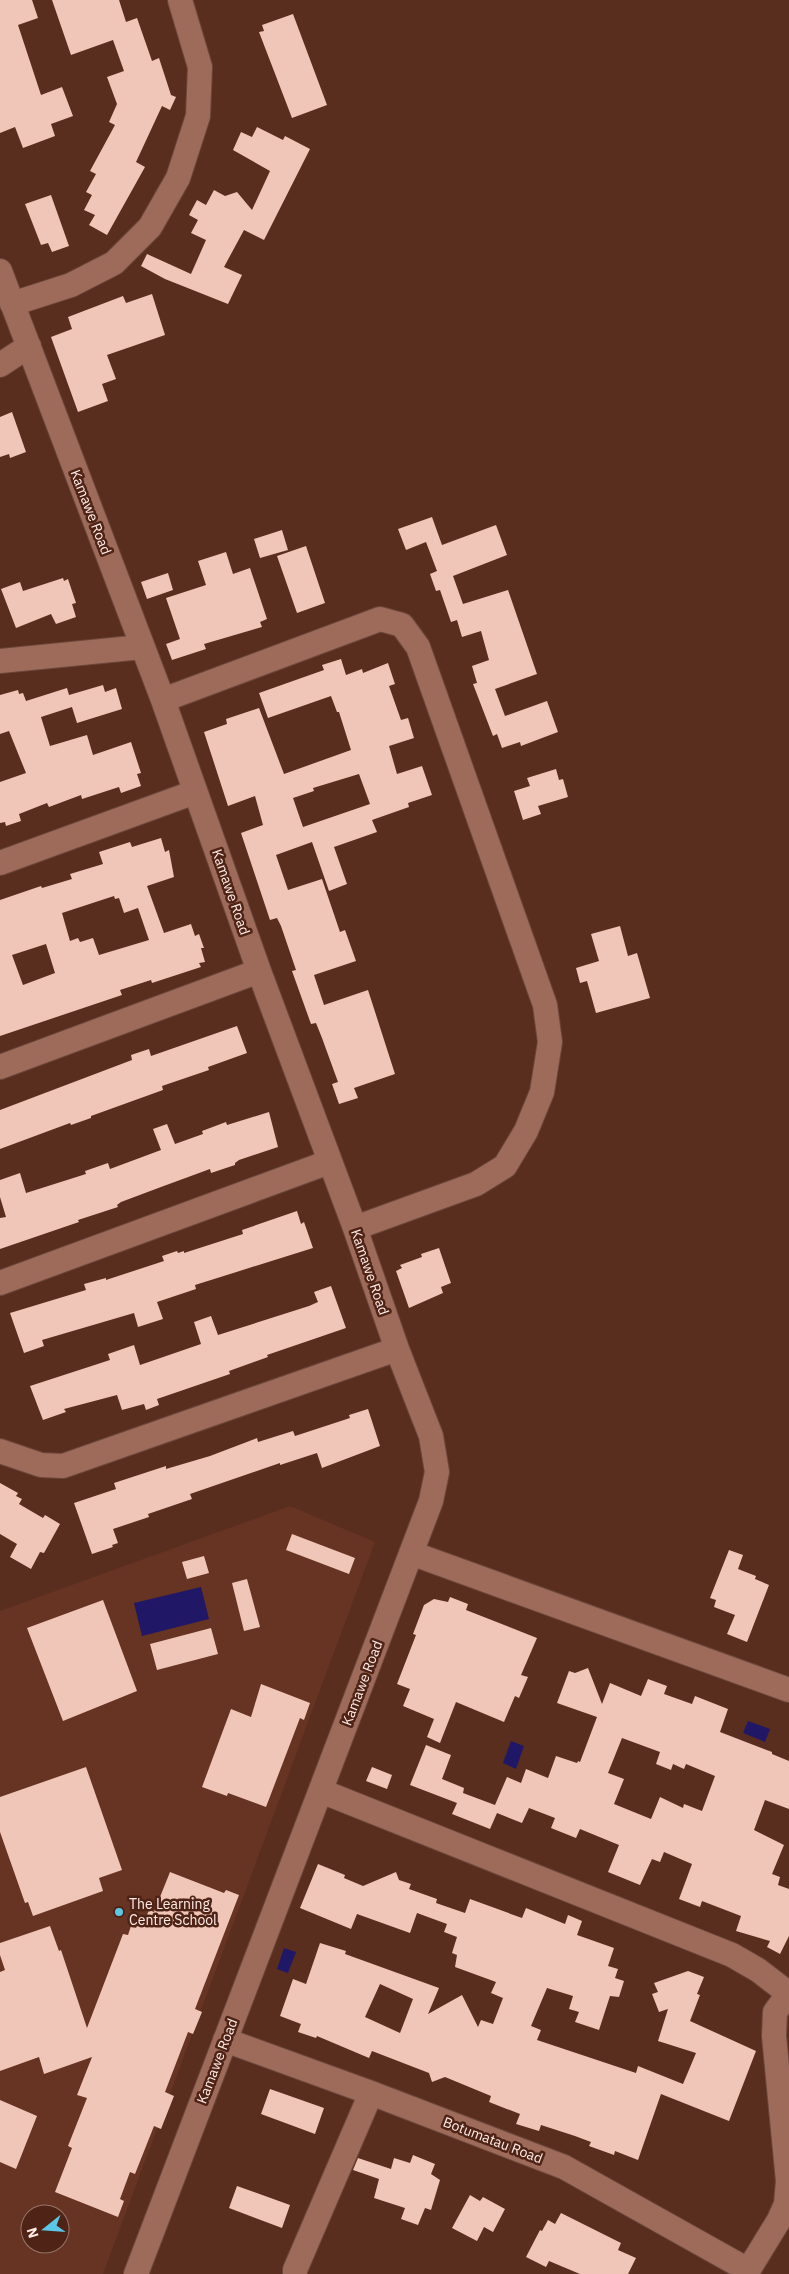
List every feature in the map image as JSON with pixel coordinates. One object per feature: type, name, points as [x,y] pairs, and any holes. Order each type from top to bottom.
[{"type":"street","points":[[12,304],[71,285],[114,263],[150,227],[178,178],[198,116],[200,67],[180,0]]},
{"type":"street","name":"Kamawe Road","points":[[0,271],[162,700],[259,971],[355,1228],[397,1349],[431,1436],[437,1472],[431,1501],[136,2274]]},
{"type":"street","points":[[0,366],[29,346]]},
{"type":"street","points":[[162,700],[380,619],[402,625],[418,647],[545,1005],[550,1042],[542,1092],[526,1131],[505,1166],[476,1184],[355,1228]]},
{"type":"street","points":[[0,661],[142,646]]},
{"type":"street","points":[[0,863],[195,792]]},
{"type":"street","points":[[0,1068],[259,971]]},
{"type":"street","points":[[0,1283],[329,1162]]},
{"type":"street","points":[[0,1451],[40,1465],[63,1466],[397,1349]]},
{"type":"street","points":[[411,1552],[789,1690]]},
{"type":"street","points":[[321,1791],[732,1955],[758,1970],[789,1993],[775,2012],[774,2036],[788,2181],[786,2204],[779,2220],[747,2272]]},
{"type":"street","name":"Botumatau Road","points":[[225,2040],[371,2093],[564,2167],[747,2272]]},
{"type":"street","points":[[295,2274],[294,2270],[371,2093]]},
{"type":"shaded area","name":"The Learning Centre School","points":[[290,1506],[375,1542],[103,2274],[0,2274],[0,1611]]},
{"type":"shaded area","points":[[201,1587],[209,1619],[142,1636],[134,1603]]},
{"type":"shaded area","points":[[748,1721],[770,1729],[765,1742],[743,1733]]},
{"type":"shaded area","points":[[511,1741],[524,1746],[516,1769],[503,1763]]},
{"type":"shaded area","points":[[284,1948],[296,1952],[288,1973],[277,1969]]},
{"type":"building","points":[[0,0],[32,0],[38,18],[18,25],[41,95],[62,87],[73,116],[51,124],[55,136],[23,148],[15,127],[0,133]]},
{"type":"building","points":[[52,0],[119,0],[126,22],[137,18],[152,61],[159,58],[171,95],[176,97],[170,110],[162,106],[136,162],[145,167],[107,235],[89,225],[95,215],[84,210],[92,195],[86,192],[96,174],[90,171],[115,125],[109,122],[117,104],[107,77],[124,71],[113,40],[71,55]]},
{"type":"building","points":[[293,14],[327,105],[292,118],[259,32],[264,31],[262,25]]},
{"type":"building","points":[[257,127],[283,140],[285,136],[310,149],[264,240],[244,230],[224,267],[242,275],[228,304],[165,279],[141,266],[147,254],[191,274],[206,240],[191,233],[198,220],[189,215],[197,200],[206,205],[214,190],[225,196],[237,192],[252,210],[270,171],[233,150],[241,132],[252,137]]},
{"type":"building","points":[[51,195],[69,246],[52,252],[48,243],[41,245],[25,204]]},
{"type":"building","points":[[152,294],[165,335],[107,355],[116,379],[102,384],[108,401],[78,412],[51,337],[72,329],[68,317],[123,296],[126,303]]},
{"type":"building","points":[[12,412],[26,452],[10,458],[9,454],[0,457],[0,417]]},
{"type":"building","points":[[432,517],[442,545],[496,525],[507,555],[453,576],[463,604],[508,590],[537,674],[495,689],[505,716],[547,701],[558,732],[521,746],[520,742],[502,748],[497,734],[493,736],[473,684],[477,683],[472,666],[489,660],[481,631],[462,637],[457,620],[451,622],[440,590],[436,591],[430,574],[437,571],[426,542],[406,550],[398,529]]},
{"type":"building","points":[[282,530],[288,550],[260,558],[254,539]]},
{"type":"building","points":[[306,546],[325,603],[297,613],[277,556]]},
{"type":"building","points":[[226,552],[233,574],[250,568],[267,619],[260,622],[262,627],[204,644],[206,649],[172,660],[166,644],[180,639],[166,598],[206,585],[198,561]]},
{"type":"building","points":[[168,573],[173,590],[147,599],[141,582]]},
{"type":"building","points":[[63,578],[64,581],[68,579],[76,603],[72,604],[76,617],[56,624],[51,614],[16,628],[1,589],[20,582],[23,591]]},
{"type":"building","points":[[341,659],[346,675],[362,669],[363,673],[388,663],[395,684],[389,686],[401,720],[408,718],[414,738],[389,746],[397,774],[422,766],[432,795],[408,803],[409,807],[372,820],[377,832],[334,847],[347,884],[329,891],[312,842],[276,855],[288,890],[322,879],[340,932],[345,930],[356,961],[314,975],[324,1005],[368,990],[395,1074],[354,1088],[358,1098],[339,1104],[332,1084],[338,1082],[316,1023],[311,1024],[292,971],[296,970],[281,926],[277,918],[270,920],[241,833],[263,825],[255,796],[228,806],[204,732],[227,724],[226,719],[259,708],[284,774],[351,750],[339,712],[337,712],[331,696],[268,718],[259,693],[324,670],[322,665]],"holes":[[[359,774],[370,804],[303,827],[293,798],[314,791],[313,788]]]},
{"type":"building","points":[[103,685],[105,692],[116,688],[122,709],[77,723],[72,707],[41,717],[50,746],[87,735],[93,755],[131,742],[141,773],[137,774],[141,786],[121,793],[119,787],[82,799],[81,795],[49,807],[47,803],[19,814],[21,821],[6,826],[5,822],[0,823],[0,782],[26,773],[9,731],[0,734],[0,695],[18,690],[19,694],[23,693],[26,701],[67,688],[69,695]]},
{"type":"building","points":[[556,769],[559,780],[563,779],[568,797],[538,806],[541,814],[523,820],[514,791],[530,786],[527,778]]},
{"type":"building","points":[[161,838],[165,852],[169,850],[174,877],[147,886],[164,933],[191,924],[195,936],[199,934],[204,948],[201,948],[205,962],[199,963],[201,967],[152,983],[151,980],[120,990],[122,995],[0,1036],[0,900],[41,886],[42,888],[72,879],[70,874],[103,864],[99,852],[130,842],[132,847]],"holes":[[[114,896],[115,899],[119,898],[124,913],[138,908],[149,940],[99,955],[93,938],[80,942],[78,938],[70,941],[62,913]],[[46,944],[55,973],[23,985],[12,955]]]},
{"type":"building","points":[[620,926],[628,956],[637,953],[650,998],[596,1013],[587,981],[580,983],[576,968],[599,961],[591,934]]},
{"type":"building","points":[[237,1026],[247,1053],[208,1067],[209,1070],[162,1086],[163,1090],[91,1116],[91,1118],[71,1125],[70,1123],[0,1149],[0,1110],[132,1060],[131,1055],[149,1049],[151,1056]]},
{"type":"building","points":[[269,1112],[278,1147],[239,1160],[235,1165],[211,1173],[210,1169],[121,1202],[117,1205],[118,1207],[78,1220],[79,1222],[0,1249],[0,1218],[6,1217],[0,1197],[0,1180],[20,1173],[26,1193],[86,1174],[85,1171],[108,1163],[110,1169],[161,1150],[153,1129],[167,1124],[175,1144],[203,1134],[202,1131],[226,1122],[227,1125]]},
{"type":"building","points":[[297,1211],[301,1224],[304,1222],[313,1248],[195,1285],[196,1289],[157,1302],[163,1319],[138,1327],[134,1313],[42,1340],[44,1346],[24,1353],[10,1313],[86,1290],[84,1284],[106,1278],[106,1280],[164,1261],[162,1256],[177,1251],[178,1253],[184,1251],[184,1253],[243,1234],[242,1230]]},
{"type":"building","points":[[439,1248],[451,1283],[441,1287],[443,1293],[409,1308],[396,1271],[402,1268],[400,1265],[422,1257],[421,1254]]},
{"type":"building","points":[[331,1286],[346,1328],[267,1355],[268,1357],[229,1371],[230,1374],[157,1399],[159,1405],[146,1410],[144,1404],[122,1410],[117,1395],[64,1409],[66,1412],[43,1420],[30,1386],[110,1360],[108,1354],[134,1345],[140,1365],[201,1344],[194,1322],[211,1316],[218,1335],[309,1306],[318,1302],[314,1292]]},
{"type":"building","points":[[368,1409],[380,1446],[322,1468],[317,1453],[280,1465],[280,1463],[190,1494],[192,1499],[148,1514],[149,1517],[113,1529],[118,1543],[112,1545],[113,1547],[92,1554],[74,1503],[116,1489],[114,1483],[166,1466],[166,1469],[210,1456],[257,1438],[258,1442],[293,1431],[295,1436],[350,1418],[349,1415]]},
{"type":"building","points":[[0,1483],[18,1493],[16,1496],[22,1499],[19,1504],[43,1518],[45,1515],[60,1524],[44,1553],[40,1552],[31,1569],[10,1557],[17,1544],[0,1534]]},
{"type":"building","points":[[292,1534],[355,1558],[349,1574],[286,1550]]},
{"type":"building","points":[[729,1550],[743,1555],[738,1569],[756,1576],[755,1579],[769,1585],[747,1642],[727,1634],[735,1615],[714,1607],[716,1600],[710,1598]]},
{"type":"building","points":[[204,1556],[209,1573],[187,1579],[182,1562]]},
{"type":"building","points":[[247,1579],[260,1627],[244,1631],[232,1583]]},
{"type":"building","points":[[450,1597],[468,1604],[466,1610],[537,1638],[521,1675],[528,1677],[519,1698],[515,1696],[504,1722],[456,1702],[440,1743],[427,1737],[434,1719],[403,1706],[410,1689],[397,1684],[416,1635],[413,1634],[424,1605],[434,1599],[448,1602]]},
{"type":"building","points":[[103,1600],[137,1691],[63,1721],[27,1628]]},
{"type":"building","points":[[211,1628],[218,1654],[157,1670],[150,1644]]},
{"type":"building","points":[[588,1668],[602,1704],[610,1683],[641,1696],[648,1679],[667,1686],[664,1694],[692,1704],[695,1696],[728,1709],[720,1732],[772,1752],[772,1754],[789,1761],[789,1809],[765,1800],[754,1830],[784,1845],[772,1874],[780,1877],[778,1885],[789,1889],[789,1936],[780,1954],[767,1947],[770,1941],[736,1931],[741,1916],[702,1901],[700,1907],[679,1899],[692,1864],[664,1852],[660,1862],[652,1859],[640,1885],[608,1872],[619,1845],[580,1829],[576,1838],[551,1828],[555,1818],[529,1808],[522,1823],[497,1813],[490,1829],[452,1814],[457,1803],[410,1785],[426,1745],[451,1755],[442,1779],[464,1788],[463,1793],[495,1805],[507,1777],[521,1783],[526,1769],[548,1778],[556,1756],[577,1763],[578,1761],[580,1762],[597,1717],[557,1703],[569,1671],[575,1673]],"holes":[[[622,1738],[660,1752],[656,1764],[671,1770],[673,1764],[684,1769],[686,1764],[715,1776],[702,1811],[684,1804],[683,1808],[660,1797],[651,1819],[614,1804],[624,1779],[608,1773]]]},
{"type":"building","points":[[261,1684],[310,1703],[304,1720],[300,1718],[266,1807],[228,1793],[227,1796],[202,1787],[231,1709],[251,1717]]},
{"type":"building","points":[[86,1767],[122,1870],[99,1878],[103,1891],[33,1916],[28,1902],[25,1903],[0,1832],[0,1797]]},
{"type":"building","points":[[372,1767],[392,1775],[387,1789],[366,1781]]},
{"type":"building","points":[[318,1864],[345,1875],[344,1878],[363,1886],[396,1872],[399,1880],[411,1884],[409,1889],[437,1899],[436,1903],[465,1913],[470,1899],[522,1918],[526,1908],[565,1924],[568,1915],[582,1921],[577,1935],[614,1948],[608,1966],[618,1969],[615,1978],[624,1981],[619,1997],[610,1996],[599,2030],[575,2022],[579,2012],[569,2009],[573,1996],[547,1988],[531,2026],[541,2030],[537,2040],[636,2073],[638,2066],[683,2084],[696,2053],[658,2041],[668,2009],[659,2012],[652,1994],[658,1992],[654,1983],[688,1971],[704,1977],[697,1994],[700,1995],[690,2021],[756,2051],[729,2121],[661,2094],[638,2160],[615,2151],[614,2155],[589,2146],[591,2142],[541,2125],[539,2131],[516,2124],[520,2114],[489,2102],[491,2096],[445,2077],[432,2082],[429,2073],[372,2051],[369,2058],[317,2036],[316,2038],[298,2032],[301,2024],[280,2016],[293,1979],[306,1984],[320,1943],[346,1951],[345,1954],[439,1988],[428,2014],[462,1995],[478,2027],[481,2020],[493,2024],[503,1998],[491,1993],[496,1982],[455,1967],[457,1955],[452,1953],[457,1937],[444,1932],[447,1924],[417,1913],[410,1933],[357,1914],[351,1929],[300,1908]],"holes":[[[380,1984],[413,1999],[400,2033],[365,2017]]]},
{"type":"building","points":[[170,1872],[224,1893],[226,1890],[239,1895],[195,2009],[202,2012],[193,2034],[188,2032],[165,2092],[174,2096],[161,2129],[154,2126],[135,2174],[130,2172],[120,2199],[124,2201],[118,2217],[55,2192],[72,2148],[68,2146],[87,2098],[77,2095],[92,2057],[44,2074],[39,2057],[0,2071],[0,1972],[5,1970],[0,1955],[0,1943],[50,1926],[59,1951],[61,1950],[87,2028],[123,1934],[128,1935],[131,1926],[136,1928],[140,1918],[145,1920],[149,1910],[154,1912]]},
{"type":"building","points":[[270,2089],[324,2108],[315,2134],[261,2114]]},
{"type":"building","points":[[0,2100],[37,2116],[16,2169],[0,2162]]},
{"type":"building","points":[[413,2155],[435,2164],[431,2174],[440,2180],[431,2210],[425,2208],[418,2225],[401,2219],[405,2208],[374,2198],[379,2179],[353,2170],[358,2158],[391,2169],[394,2158],[410,2163]]},
{"type":"building","points":[[237,2186],[290,2205],[282,2228],[229,2208]]},
{"type":"building","points":[[470,2195],[480,2201],[483,2197],[505,2209],[493,2232],[484,2227],[477,2241],[452,2228]]},
{"type":"building","points":[[561,2213],[621,2243],[618,2250],[636,2258],[628,2274],[580,2274],[549,2261],[546,2267],[526,2257],[540,2230],[542,2231],[548,2220],[555,2224]]},
{"type":"place","name":"The Learning Centre School","points":[[119,1912]]}]
